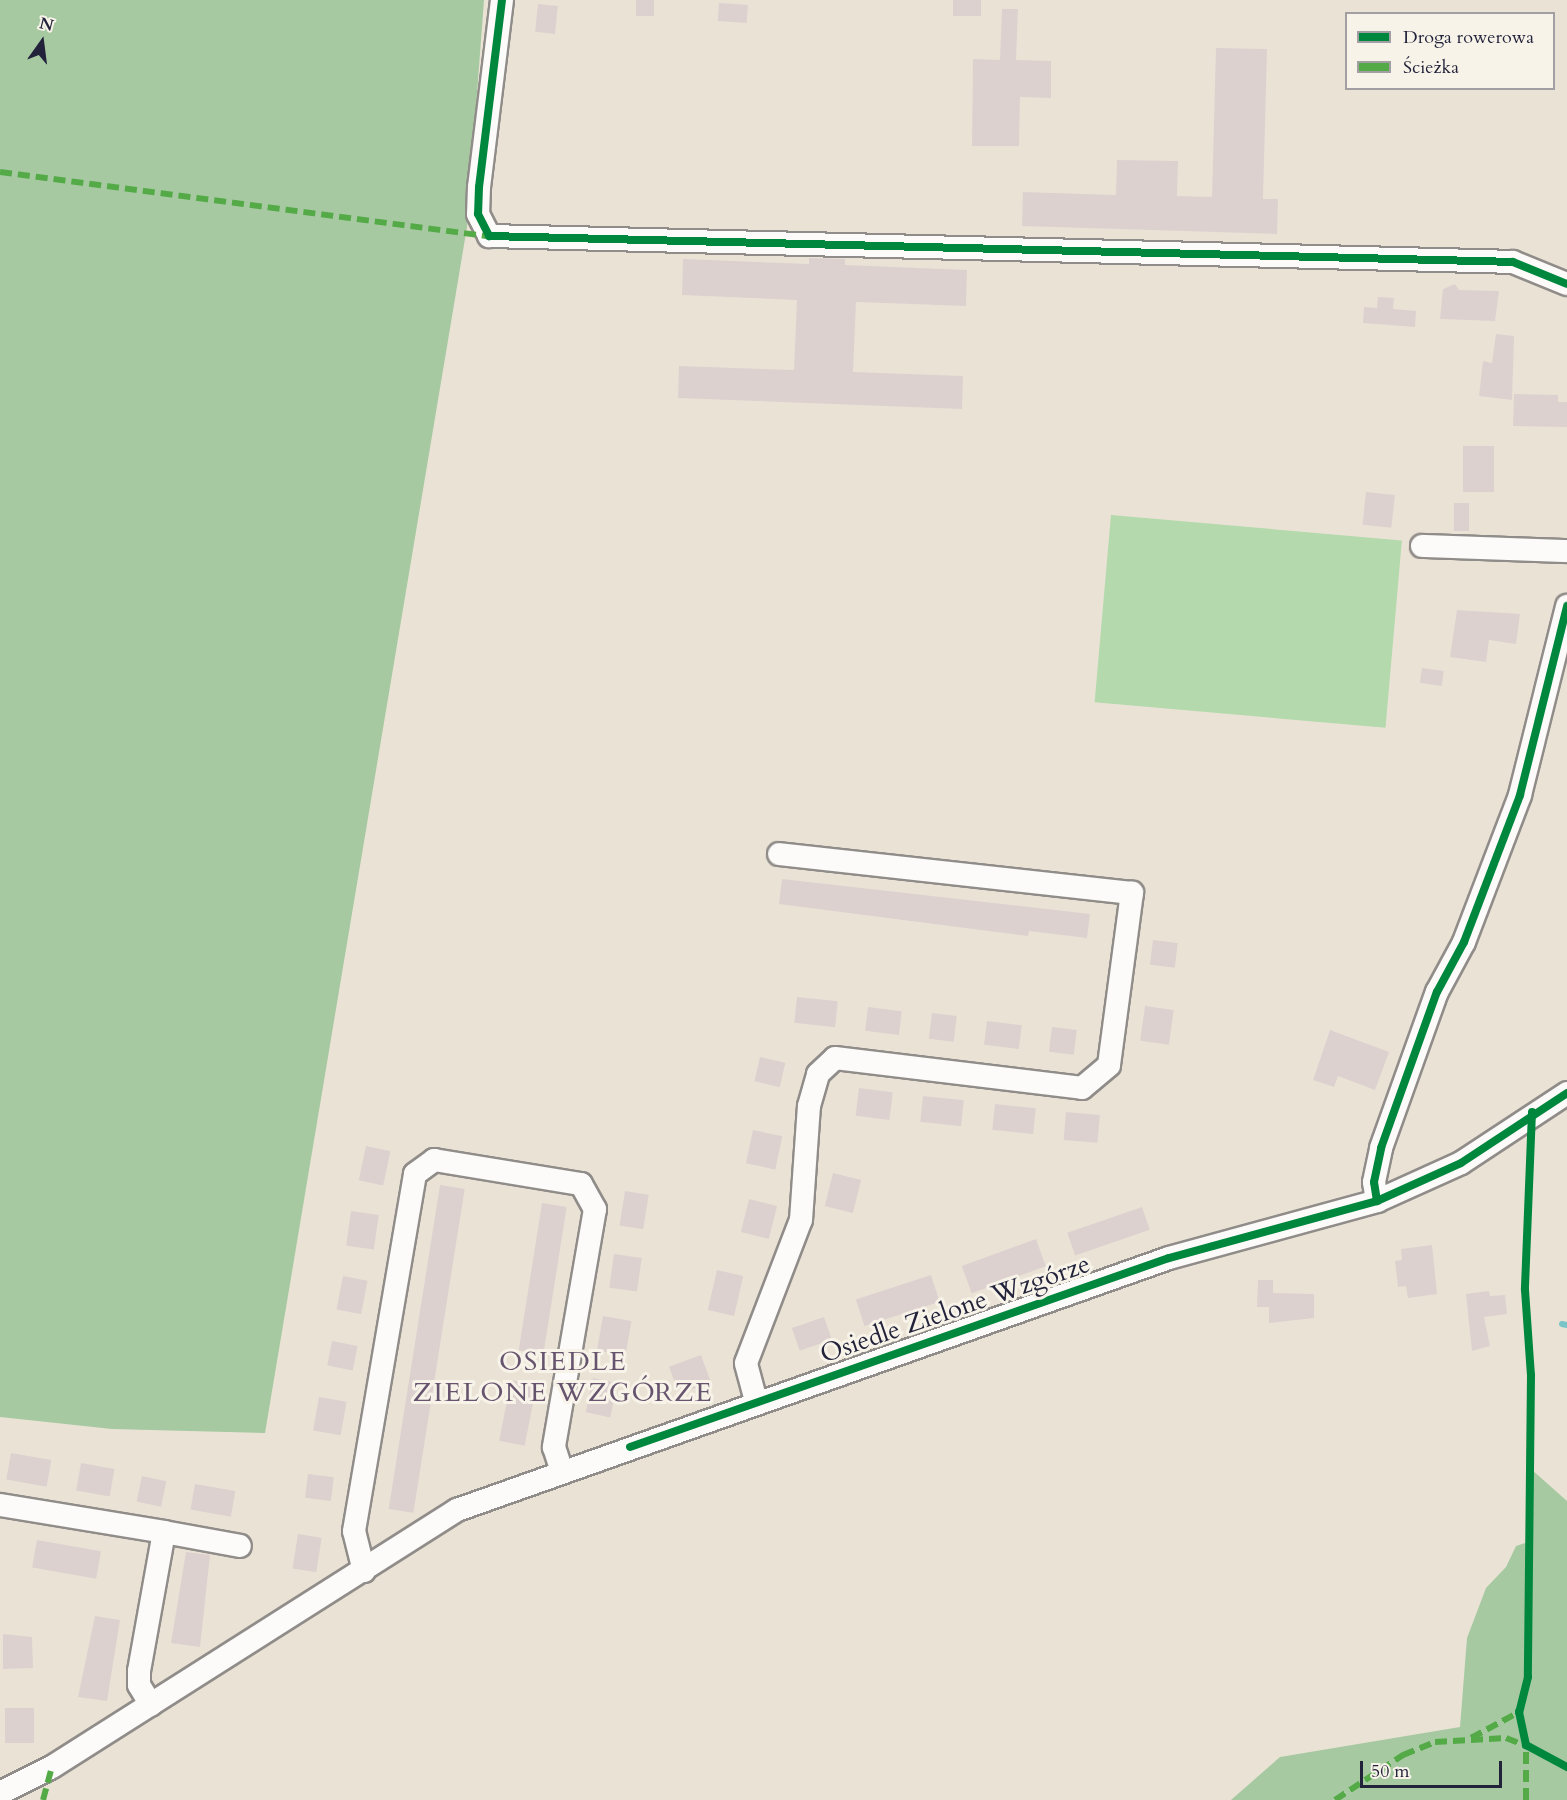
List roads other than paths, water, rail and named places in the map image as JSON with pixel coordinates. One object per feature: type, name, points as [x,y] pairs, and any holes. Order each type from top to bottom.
[{"type":"street","points":[[502,0],[479,187],[478,214],[489,236],[1514,262],[1567,284]]},
{"type":"street","points":[[1422,546],[1567,550]]},
{"type":"street","points":[[1377,1201],[1381,1148],[1437,992],[1464,942],[1520,795],[1567,606]]},
{"type":"street","points":[[756,1401],[746,1363],[801,1220],[809,1106],[818,1074],[835,1058],[1082,1088],[1109,1065],[1132,893],[779,854]]},
{"type":"street","name":"Osiedle Zielone Wzgórze","points":[[0,1793],[151,1705],[457,1510],[756,1401],[1169,1258],[1377,1201],[1461,1163],[1567,1093]]},
{"type":"street","points":[[364,1571],[354,1531],[409,1208],[415,1174],[435,1160],[581,1184],[595,1209],[554,1447],[562,1472]]},
{"type":"street","points":[[0,1505],[240,1546]]},
{"type":"street","points":[[151,1705],[139,1685],[139,1671],[164,1532]]},
{"type":"waterway","points":[[1562,1324],[1567,1325]]},
{"type":"district","name":"OSIEDLE ZIELONE WZGÓRZE","points":[[563,1376]]}]
